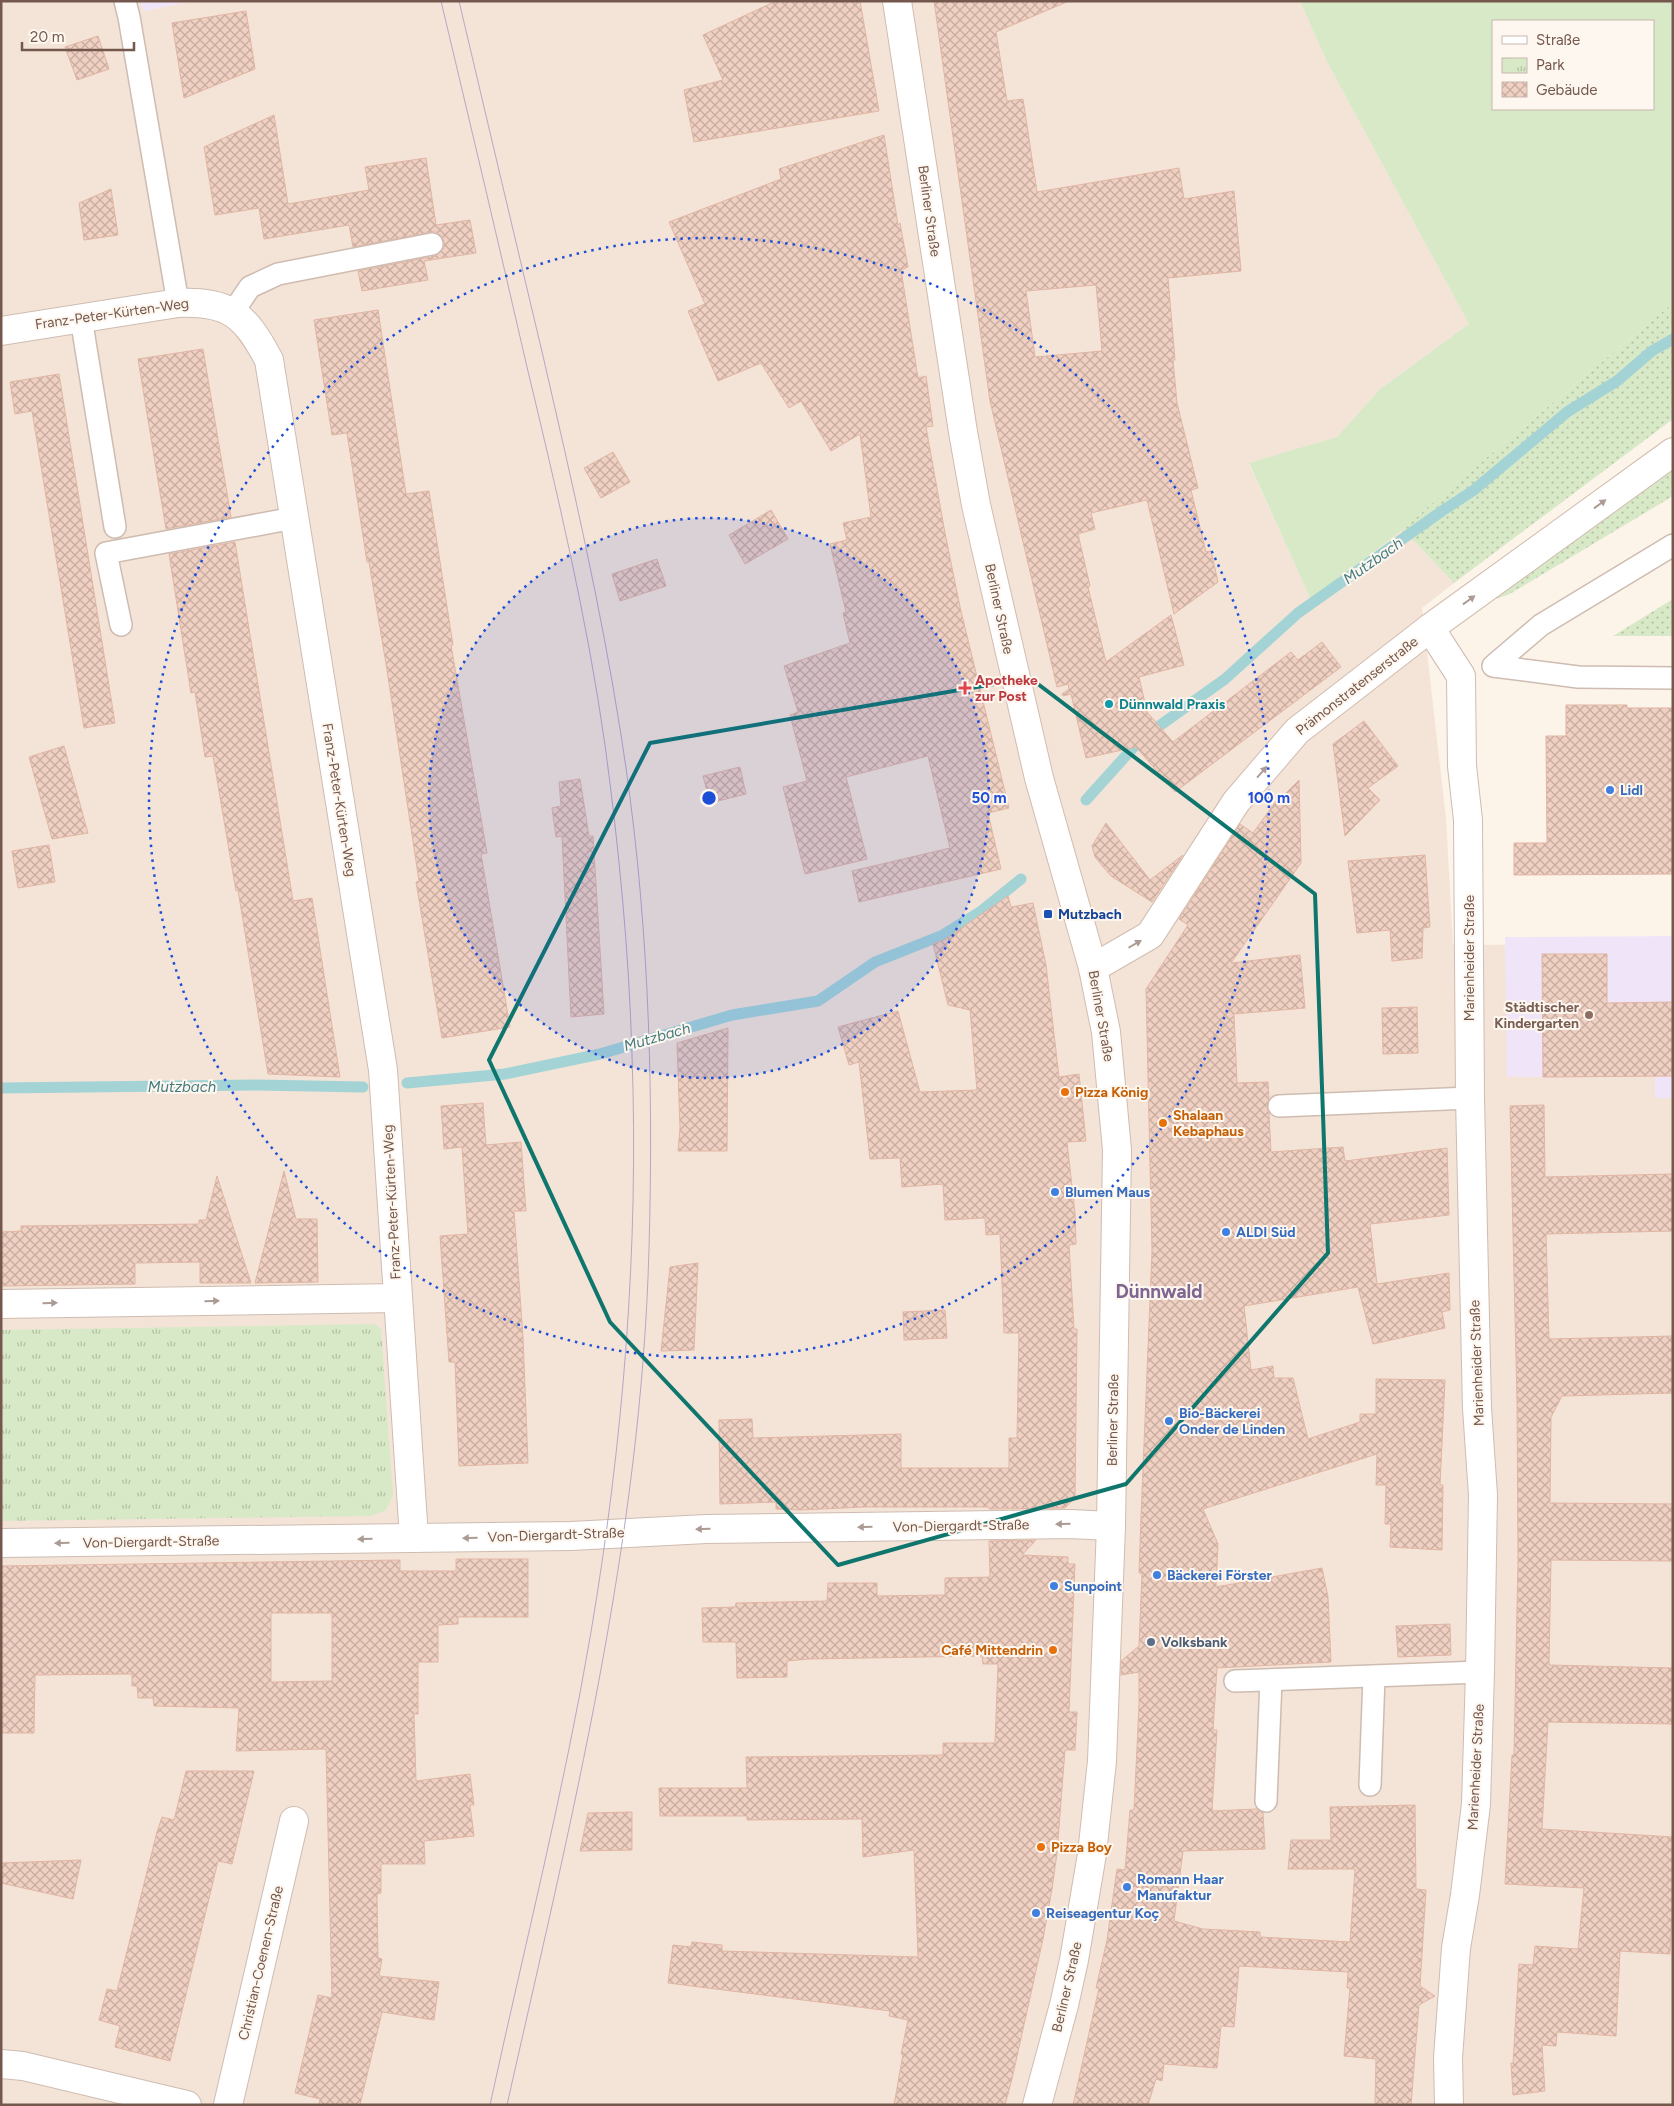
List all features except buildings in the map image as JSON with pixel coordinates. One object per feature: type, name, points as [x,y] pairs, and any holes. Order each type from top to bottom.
[{"type":"street","name":"Berliner Straße","points":[[897,1],[963,432],[976,505],[1039,778],[1093,968],[1106,1032],[1117,1150],[1111,1526],[1106,1706],[1102,1761],[1092,1854],[1064,2006],[1037,2105]]},
{"type":"street","name":"Franz-Peter-Kürten-Weg","points":[[1,331],[178,303],[204,302],[233,312],[254,332],[269,360],[383,1070],[414,1538]]},
{"type":"street","name":"Prämonstratenserstraße","points":[[1093,968],[1150,935],[1236,802],[1297,731],[1430,628],[1673,452]]},
{"type":"street","points":[[1430,628],[1461,676]]},
{"type":"street","name":"Marienheider Straße","points":[[1449,2105],[1448,2058],[1456,1948],[1465,1896],[1476,1804],[1483,1495],[1477,1408],[1470,1098],[1468,820],[1462,766],[1461,676]]},
{"type":"street","points":[[1,1304],[398,1298]]},
{"type":"street","name":"Von-Diergardt-Straße","points":[[1,1543],[571,1536],[706,1529],[1070,1524],[1111,1526]]},
{"type":"street","name":"Christian-Coenen-Straße","points":[[228,2105],[294,1821]]},
{"type":"street","points":[[1,2064],[23,2066],[187,2105]]},
{"type":"lane","points":[[125,1],[178,303]]},
{"type":"lane","points":[[233,312],[250,287],[278,274],[432,244]]},
{"type":"lane","points":[[81,318],[115,527]]},
{"type":"lane","points":[[121,625],[106,553],[294,518]]},
{"type":"lane","points":[[1461,676],[1493,666],[1541,625],[1673,545]]},
{"type":"lane","points":[[1493,666],[1578,677],[1673,678]]},
{"type":"lane","points":[[1279,1106],[1470,1098]]},
{"type":"lane","points":[[1235,1681],[1480,1672]]},
{"type":"lane","points":[[1370,1785],[1374,1677]]},
{"type":"lane","points":[[1266,1801],[1272,1680]]},
{"type":"highlighted area","points":[[1030,678],[1315,894],[1328,1253],[1126,1484],[838,1565],[610,1322],[489,1060],[650,743]]},
{"type":"shaded area","points":[[1,1],[140,1],[144,11],[191,1],[1300,1],[1327,62],[1469,324],[1380,389],[1337,437],[1249,464],[1311,600],[1401,531],[1412,539],[1454,583],[1422,608],[1446,819],[1453,945],[1673,944],[1673,2105],[1,2105]]},
{"type":"shaded area","points":[[140,1],[191,1],[144,11]]},
{"type":"shaded area","name":"Städtischer Kindergarten","points":[[1673,936],[1673,1098],[1655,1098],[1655,1076],[1507,1077],[1505,937]]},
{"type":"green space","points":[[1300,1],[1673,1],[1673,303],[1439,497],[1401,531],[1311,600],[1249,463],[1337,437],[1380,389],[1469,324],[1327,62]]},
{"type":"green space","points":[[1673,303],[1673,419],[1454,583],[1412,539],[1401,531],[1439,497]]},
{"type":"green space","points":[[1673,468],[1673,496],[1508,595],[1491,600]]},
{"type":"green space","points":[[1673,599],[1673,636],[1613,636]]},
{"type":"green space","points":[[375,1324],[381,1329],[393,1495],[386,1510],[371,1516],[1,1521],[1,1330]]},
{"type":"waterway","name":"Mutzbach","points":[[1086,800],[1141,739],[1225,679],[1298,613],[1474,490],[1567,412],[1617,381],[1652,351],[1673,339]]},
{"type":"waterway","name":"Mutzbach","points":[[407,1083],[505,1074],[600,1054],[732,1015],[818,1001],[875,962],[943,935],[980,912],[1021,879]]},
{"type":"waterway","name":"Mutzbach","points":[[1,1088],[257,1085],[363,1087]]},
{"type":"tram line","points":[[441,1],[560,508],[598,697],[615,822],[626,939],[634,1128],[631,1273],[626,1345],[620,1417],[602,1561],[569,1751],[490,2105]]},
{"type":"tram line","points":[[459,1],[565,450],[613,687],[630,799],[643,927],[651,1120],[649,1249],[643,1358],[632,1466],[617,1573],[599,1680],[578,1786],[507,2105]]},
{"type":"place","name":"Apotheke zur Post","points":[[965,688]]},
{"type":"place","name":"Dünnwald Praxis","points":[[1109,704]]},
{"type":"place","name":"Lidl","points":[[1610,790]]},
{"type":"place","name":"Mutzbach","points":[[1048,914]]},
{"type":"place","name":"Städtischer Kindergarten","points":[[1589,1015]]},
{"type":"place","name":"Pizza König","points":[[1065,1092]]},
{"type":"place","name":"Shalaan Kebaphaus","points":[[1163,1123]]},
{"type":"place","name":"Blumen Maus","points":[[1055,1192]]},
{"type":"place","name":"ALDI Süd","points":[[1226,1232]]},
{"type":"place","name":"Bio-Bäckerei Onder de Linden","points":[[1169,1421]]},
{"type":"place","name":"Bäckerei Förster","points":[[1157,1575]]},
{"type":"place","name":"Sunpoint","points":[[1054,1586]]},
{"type":"place","name":"Volksbank","points":[[1151,1642]]},
{"type":"place","name":"Café Mittendrin","points":[[1053,1650]]},
{"type":"place","name":"Pizza Boy","points":[[1041,1847]]},
{"type":"place","name":"Romann Haar Manufaktur","points":[[1127,1887]]},
{"type":"place","name":"Reiseagentur Koç","points":[[1036,1913]]},
{"type":"district","name":"Dünnwald","points":[[1159,1291]]}]
